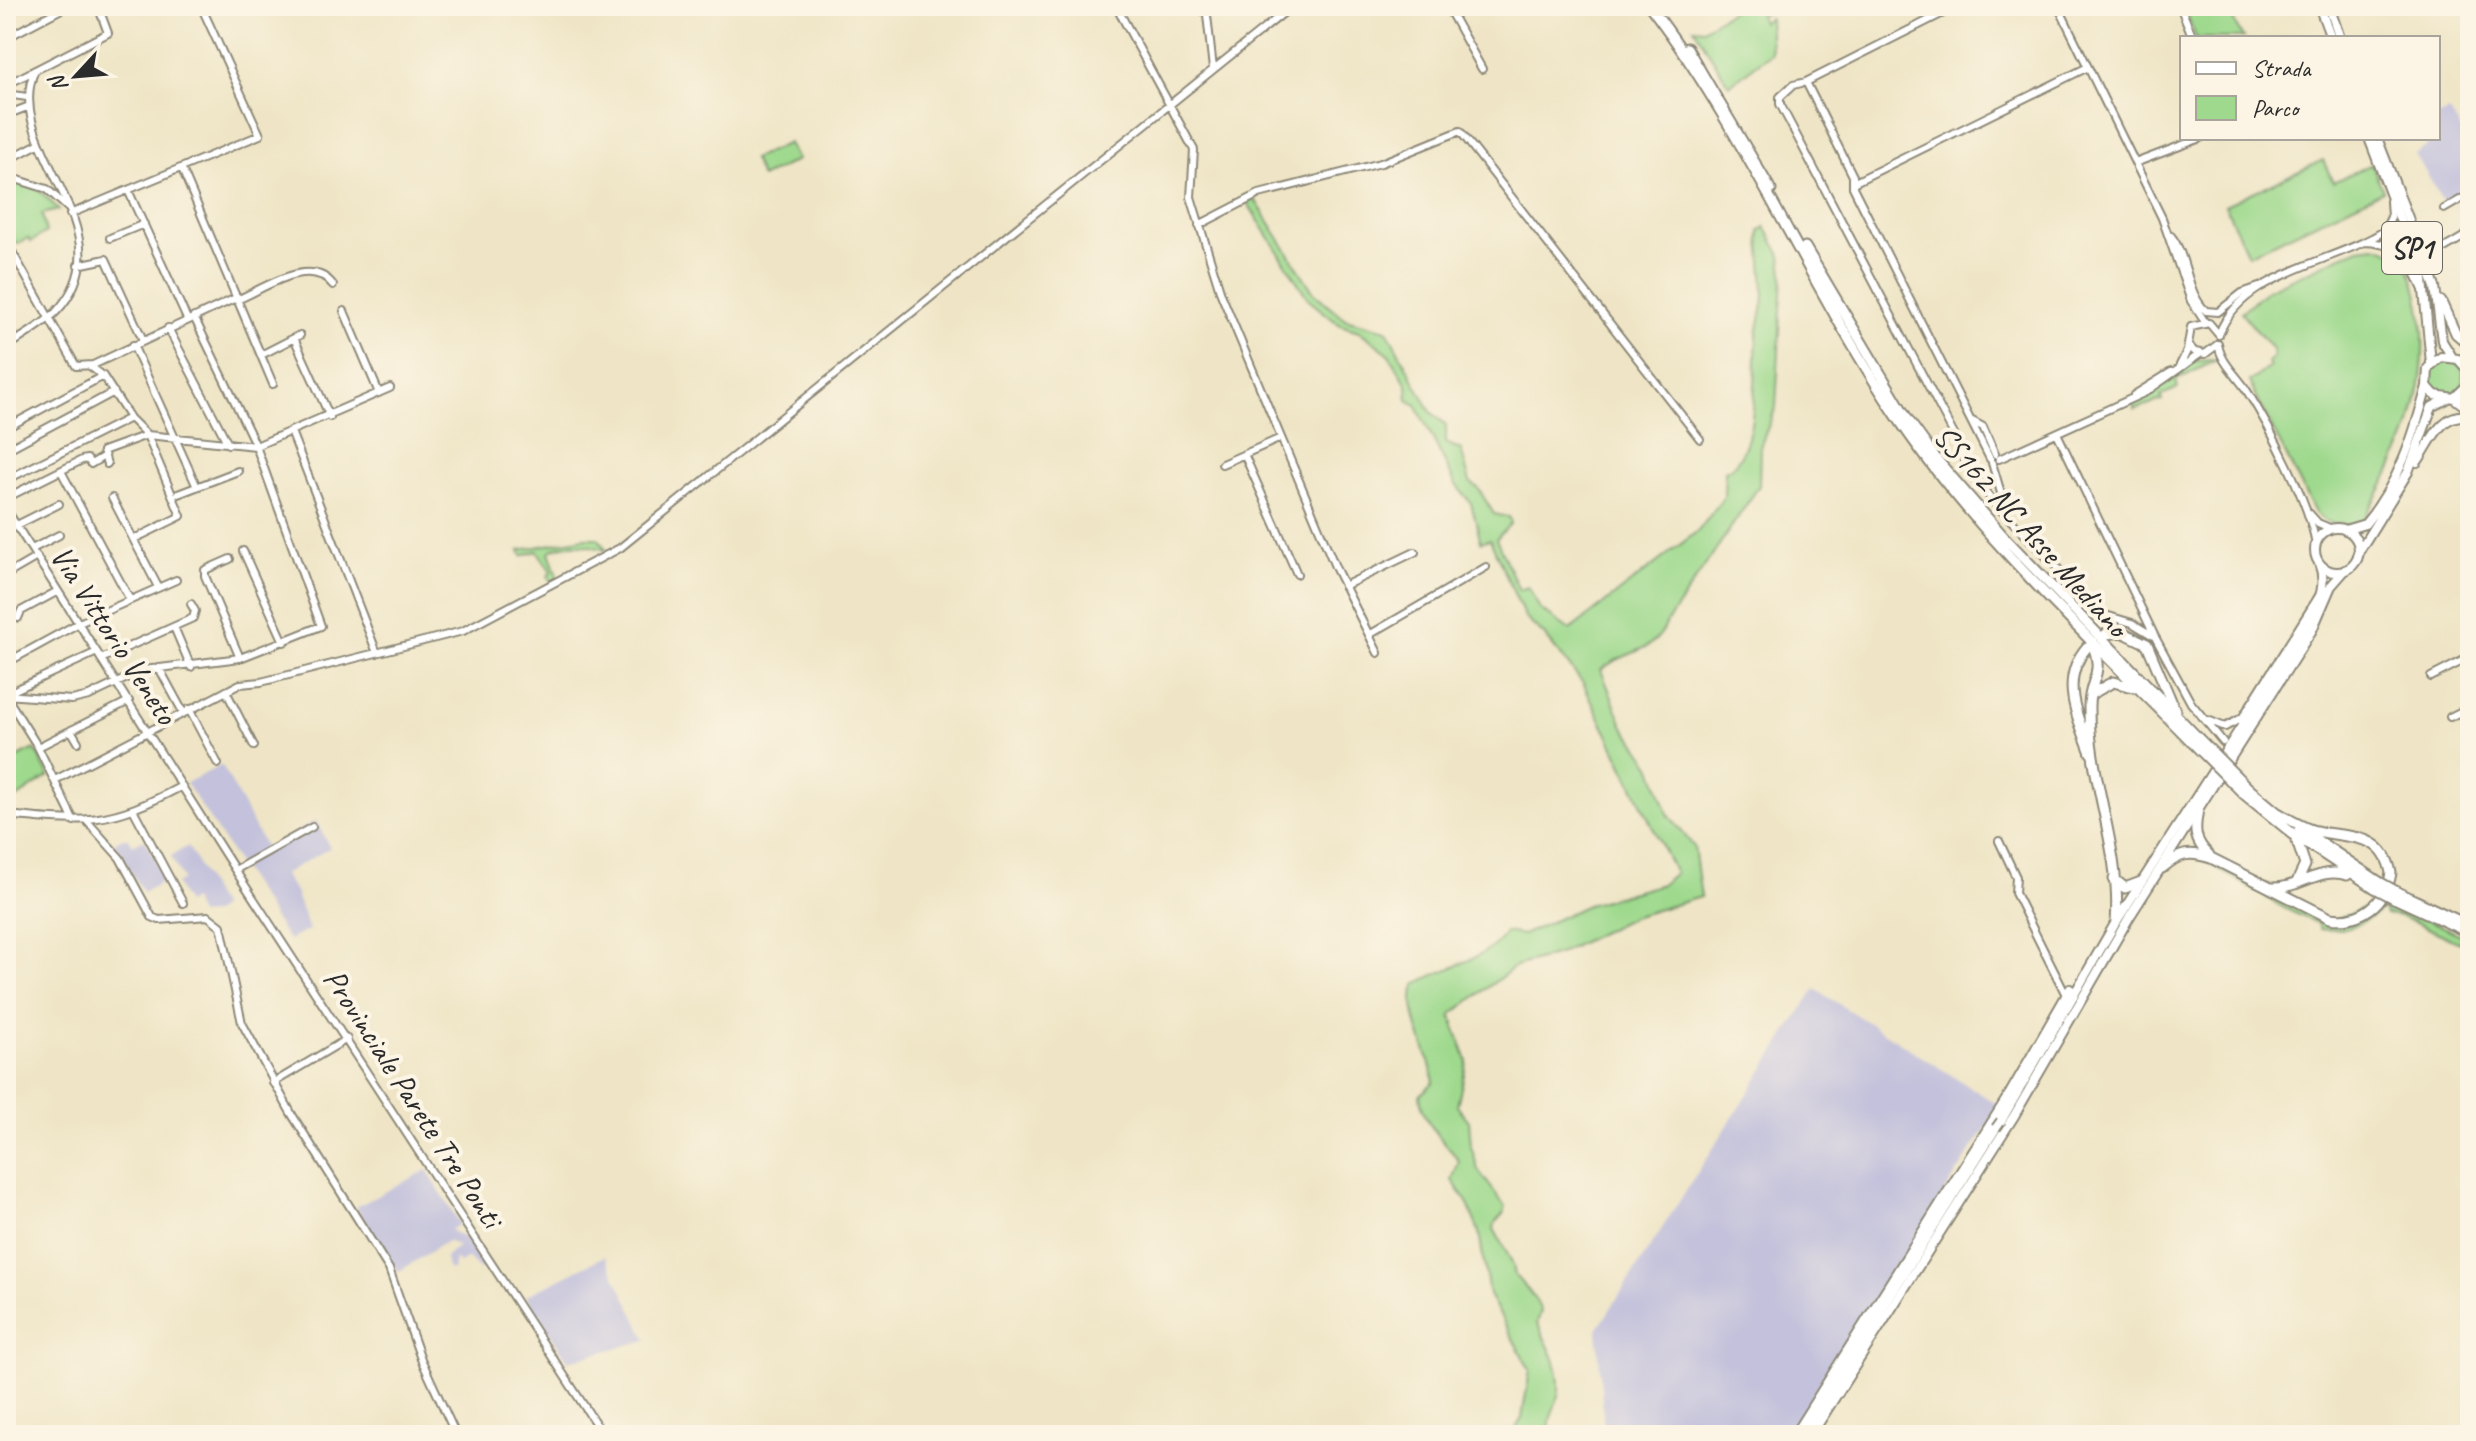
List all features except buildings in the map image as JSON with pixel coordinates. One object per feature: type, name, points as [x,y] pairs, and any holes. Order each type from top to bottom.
[{"type":"highway","name":"SS162 NC Asse Mediano","points":[[1650,6],[1712,95]]},
{"type":"highway","name":"SS162 NC Asse Mediano","points":[[1658,6],[1908,420],[1973,509],[2183,724],[2196,741]]},
{"type":"highway","name":"SS162 NC Asse Mediano","points":[[2002,540],[2088,643],[2246,791],[2293,834],[2359,879],[2377,885]]},
{"type":"highway","points":[[2106,634],[2122,632],[2147,644],[2183,724]]},
{"type":"highway","points":[[2097,767],[2070,690],[2070,676],[2088,643],[2098,659],[2089,706],[2114,879],[2116,922]]},
{"type":"highway","points":[[2093,693],[2113,682],[2140,689]]},
{"type":"highway","name":"SS162 NC Asse Mediano","points":[[2246,791],[2377,885],[2470,933]]},
{"type":"highway","points":[[2198,810],[2196,840],[2211,858]]},
{"type":"highway","points":[[2162,868],[2182,853],[2211,858],[2311,912],[2346,921],[2372,908],[2386,891],[2391,873],[2385,855],[2374,842],[2314,830],[2278,813]]},
{"type":"highway","points":[[2293,834],[2305,856],[2302,874],[2295,884]]},
{"type":"highway","points":[[2270,888],[2295,884],[2325,873],[2359,879]]},
{"type":"highway","points":[[2114,879],[2125,888],[2141,882]]},
{"type":"highway","name":"SS162 NC Asse Mediano","points":[[2396,895],[2470,926]]},
{"type":"main road","points":[[2319,6],[2330,36]]},
{"type":"main road","points":[[2329,6],[2339,36]]},
{"type":"main road","name":"SP1","points":[[2370,140],[2423,280],[2431,363]]},
{"type":"main road","name":"SP1","points":[[2378,140],[2435,287],[2442,341],[2454,357]]},
{"type":"main road","points":[[2435,287],[2456,334],[2470,346]]},
{"type":"main road","points":[[1811,1435],[2000,1123],[2088,967],[2310,620],[2324,579],[2316,545],[2322,534],[2332,529],[2345,530],[2365,524],[2395,480],[2412,442],[2431,363],[2441,357],[2470,356]]},
{"type":"main road","points":[[2408,472],[2428,415],[2437,403],[2450,399],[2469,381],[2464,363],[2454,357]]},
{"type":"main road","points":[[2427,386],[2435,395],[2470,410]]},
{"type":"main road","points":[[1802,1435],[2312,630],[2331,586],[2354,564],[2408,472],[2448,419],[2462,415],[2470,417]]},
{"type":"main road","points":[[2345,530],[2356,539],[2358,553]]},
{"type":"main road","points":[[2319,563],[2331,571],[2345,570]]},
{"type":"main road","points":[[1794,1435],[2000,1123],[2066,995],[2088,967]]},
{"type":"street","points":[[6,13],[23,6]]},
{"type":"street","points":[[6,38],[67,6]]},
{"type":"street","points":[[6,85],[108,33],[98,6]]},
{"type":"street","points":[[69,211],[182,169],[185,164],[260,135],[203,8],[215,6]]},
{"type":"street","points":[[1116,6],[1197,156],[1190,187],[1221,294],[1344,586],[1378,653]]},
{"type":"street","points":[[1198,6],[1206,10],[1213,69]]},
{"type":"street","points":[[55,780],[240,684],[463,631],[620,548],[1292,6]]},
{"type":"street","points":[[1447,6],[1482,69]]},
{"type":"street","points":[[1957,6],[1806,82],[1793,85],[1780,97],[1780,104],[1961,448],[1968,470],[2102,614],[2132,623],[2155,637]]},
{"type":"street","points":[[2058,6],[2168,232],[2191,301],[2191,327],[2186,337],[2188,345],[2200,354]]},
{"type":"street","points":[[2180,6],[2192,36]]},
{"type":"street","points":[[1853,183],[2088,67]]},
{"type":"street","points":[[6,348],[50,318],[69,293],[78,265],[79,246],[62,188],[38,144],[27,107],[35,70]]},
{"type":"street","points":[[1806,82],[1972,421],[1983,427],[2007,513]]},
{"type":"street","points":[[6,94],[27,97]]},
{"type":"street","points":[[6,115],[27,107]]},
{"type":"street","points":[[1199,225],[1259,194],[1381,163],[1460,131],[1700,439]]},
{"type":"street","points":[[2135,163],[2196,140]]},
{"type":"street","points":[[6,161],[38,144]]},
{"type":"street","points":[[182,169],[273,384]]},
{"type":"street","points":[[6,176],[47,189],[69,211]]},
{"type":"street","points":[[6,695],[72,700],[134,673],[240,658],[321,626],[256,446],[128,190]]},
{"type":"street","points":[[2168,232],[2180,250],[2199,303],[2206,311],[2218,312],[2242,293],[2377,235],[2389,225],[2390,193]]},
{"type":"street","points":[[2444,209],[2470,194]]},
{"type":"street","points":[[110,238],[144,224]]},
{"type":"street","points":[[2429,257],[2470,233]]},
{"type":"street","points":[[6,241],[76,366],[90,366],[190,318],[308,271],[321,274],[333,285]]},
{"type":"street","points":[[2353,244],[2380,243],[2405,256],[2413,266],[2427,303]]},
{"type":"street","points":[[78,265],[106,259],[143,340]]},
{"type":"street","points":[[2262,287],[2229,315],[2219,334],[2218,344],[2226,364],[2256,406],[2306,511],[2316,545]]},
{"type":"street","points":[[2191,301],[2219,334]]},
{"type":"street","points":[[342,314],[379,393]]},
{"type":"street","points":[[2191,327],[2229,315]]},
{"type":"street","points":[[6,323],[15,341]]},
{"type":"street","points":[[168,328],[228,444]]},
{"type":"street","points":[[261,355],[297,337],[330,417]]},
{"type":"street","points":[[1994,459],[2057,433],[2134,395],[2200,354],[2209,353],[2218,344]]},
{"type":"street","points":[[133,345],[197,487]]},
{"type":"street","points":[[2176,369],[2188,345]]},
{"type":"street","points":[[2209,353],[2226,364]]},
{"type":"street","points":[[90,366],[103,376],[130,418],[147,435],[181,516],[134,539]]},
{"type":"street","points":[[6,428],[103,376]]},
{"type":"street","points":[[6,498],[82,460],[91,464],[104,461],[103,451],[147,435],[256,446],[292,434],[390,388]]},
{"type":"street","points":[[6,450],[114,392]]},
{"type":"street","points":[[6,480],[130,418]]},
{"type":"street","points":[[2057,433],[2155,637],[2191,703],[2223,742]]},
{"type":"street","points":[[292,434],[377,653]]},
{"type":"street","points":[[1222,464],[1281,438]]},
{"type":"street","points":[[1244,454],[1297,574]]},
{"type":"street","points":[[61,471],[130,600]]},
{"type":"street","points":[[178,494],[238,471]]},
{"type":"street","points":[[112,498],[157,585]]},
{"type":"street","points":[[17,525],[59,504]]},
{"type":"street","name":"Via Vittorio Veneto","points":[[6,509],[182,786]]},
{"type":"street","points":[[2306,511],[2318,523],[2332,529]]},
{"type":"street","points":[[32,549],[59,535]]},
{"type":"street","points":[[243,551],[284,642]]},
{"type":"street","points":[[1344,586],[1415,552]]},
{"type":"street","points":[[6,575],[37,557]]},
{"type":"street","points":[[230,559],[205,570],[205,576],[240,658]]},
{"type":"street","points":[[1369,635],[1486,567]]},
{"type":"street","points":[[6,663],[79,623],[176,580]]},
{"type":"street","points":[[18,618],[21,611],[58,591]]},
{"type":"street","points":[[2225,727],[2242,718],[2322,591]]},
{"type":"street","points":[[6,695],[193,618],[195,611],[191,604]]},
{"type":"street","points":[[174,627],[191,667]]},
{"type":"street","points":[[2431,677],[2470,657]]},
{"type":"street","points":[[159,668],[218,764]]},
{"type":"street","points":[[226,691],[254,746]]},
{"type":"street","points":[[6,695],[38,747],[74,821]]},
{"type":"street","points":[[38,747],[129,701]]},
{"type":"street","points":[[2450,717],[2470,707]]},
{"type":"street","points":[[2205,718],[2225,727]]},
{"type":"street","points":[[2221,760],[2225,727]]},
{"type":"street","points":[[71,730],[78,742]]},
{"type":"street","points":[[6,815],[87,821],[134,811],[182,786]]},
{"type":"street","name":"Provinciale Parete Tre Ponti","points":[[182,786],[603,1435]]},
{"type":"street","points":[[134,811],[183,903]]},
{"type":"street","points":[[87,821],[120,858],[152,917],[164,920],[208,916],[221,926],[242,1023],[273,1083],[389,1269],[421,1359],[456,1435]]},
{"type":"street","points":[[235,870],[312,827]]},
{"type":"street","points":[[1999,841],[2016,877],[2015,893],[2066,995]]},
{"type":"street","points":[[273,1083],[347,1039]]},
{"type":"shaded area","points":[[2449,111],[2470,144],[2470,190],[2445,205],[2415,154],[2428,146],[2425,140],[2440,140],[2440,116]]},
{"type":"shaded area","points":[[222,765],[266,849],[316,821],[330,848],[283,874],[295,892],[309,930],[288,940],[186,783]]},
{"type":"shaded area","points":[[128,838],[133,845],[144,839],[167,879],[143,892],[114,843]]},
{"type":"shaded area","points":[[188,846],[221,908],[211,914],[199,915],[192,900],[186,903],[176,884],[183,880],[171,856]]},
{"type":"shaded area","points":[[1815,989],[2000,1106],[1789,1435],[1616,1435],[1604,1428],[1597,1330]]},
{"type":"shaded area","points":[[427,1170],[460,1224],[450,1230],[471,1241],[469,1244],[486,1265],[480,1270],[469,1258],[459,1263],[455,1259],[453,1271],[447,1268],[445,1258],[458,1246],[447,1241],[398,1272],[356,1207]]},
{"type":"shaded area","points":[[605,1256],[647,1340],[568,1361],[526,1296]]},
{"type":"green space","points":[[1739,6],[1745,10],[1751,6],[1772,6],[1771,11],[1759,16],[1762,22],[1769,18],[1771,53],[1729,85],[1694,28],[1703,29]]},
{"type":"green space","points":[[2200,6],[2225,6],[2242,36],[2195,36],[2186,12]]},
{"type":"green space","points":[[788,143],[797,160],[761,178],[753,159]]},
{"type":"green space","points":[[2323,160],[2333,182],[2372,164],[2383,191],[2248,255],[2225,205]]},
{"type":"green space","points":[[6,178],[37,188],[59,210],[42,214],[46,232],[31,242],[28,238],[16,244],[6,224]]},
{"type":"green space","points":[[1254,198],[1314,293],[1345,319],[1387,330],[1431,412],[1446,425],[1446,443],[1461,450],[1470,482],[1478,488],[1494,514],[1509,517],[1511,523],[1496,539],[1519,590],[1528,587],[1540,609],[1570,630],[1699,530],[1724,497],[1725,471],[1736,462],[1750,431],[1757,337],[1764,294],[1760,231],[1765,227],[1781,255],[1783,274],[1776,407],[1760,447],[1759,486],[1662,632],[1647,646],[1601,670],[1623,725],[1651,765],[1668,814],[1694,847],[1701,897],[1632,917],[1558,954],[1516,966],[1451,1015],[1467,1061],[1457,1106],[1469,1121],[1471,1146],[1478,1170],[1505,1206],[1505,1212],[1495,1223],[1494,1229],[1513,1264],[1515,1276],[1533,1296],[1541,1311],[1537,1323],[1557,1367],[1559,1390],[1550,1421],[1550,1435],[1512,1435],[1522,1418],[1530,1370],[1489,1295],[1479,1232],[1467,1202],[1452,1180],[1459,1161],[1429,1123],[1422,1105],[1420,1095],[1434,1082],[1416,1021],[1415,985],[1490,949],[1505,932],[1523,935],[1587,905],[1662,884],[1675,873],[1583,683],[1545,636],[1525,618],[1490,539],[1481,542],[1471,503],[1456,485],[1416,405],[1408,400],[1407,384],[1388,353],[1359,331],[1340,325],[1309,300],[1247,202]]},
{"type":"green space","points":[[2375,246],[2399,257],[2409,269],[2415,284],[2422,324],[2420,383],[2405,439],[2379,494],[2363,520],[2338,524],[2325,521],[2315,513],[2249,382],[2270,367],[2268,362],[2273,357],[2272,349],[2241,312],[2267,290],[2359,248]]},
{"type":"green space","points":[[2447,360],[2459,365],[2464,377],[2459,389],[2447,394],[2435,389],[2430,377],[2435,365]]},
{"type":"green space","points":[[2194,361],[2215,361],[2176,380],[2178,388],[2161,396],[2162,400],[2135,409],[2132,402],[2169,382]]},
{"type":"green space","points":[[598,538],[607,551],[578,545],[562,546],[549,552],[558,579],[552,582],[548,577],[551,571],[537,551],[522,556],[520,550]]},
{"type":"green space","points":[[6,746],[14,759],[35,749],[49,776],[6,805]]},
{"type":"green space","points":[[2197,856],[2332,922],[2383,900],[2470,939],[2470,947],[2402,917],[2386,915],[2383,909],[2354,925],[2320,929],[2319,924],[2286,909]]}]
